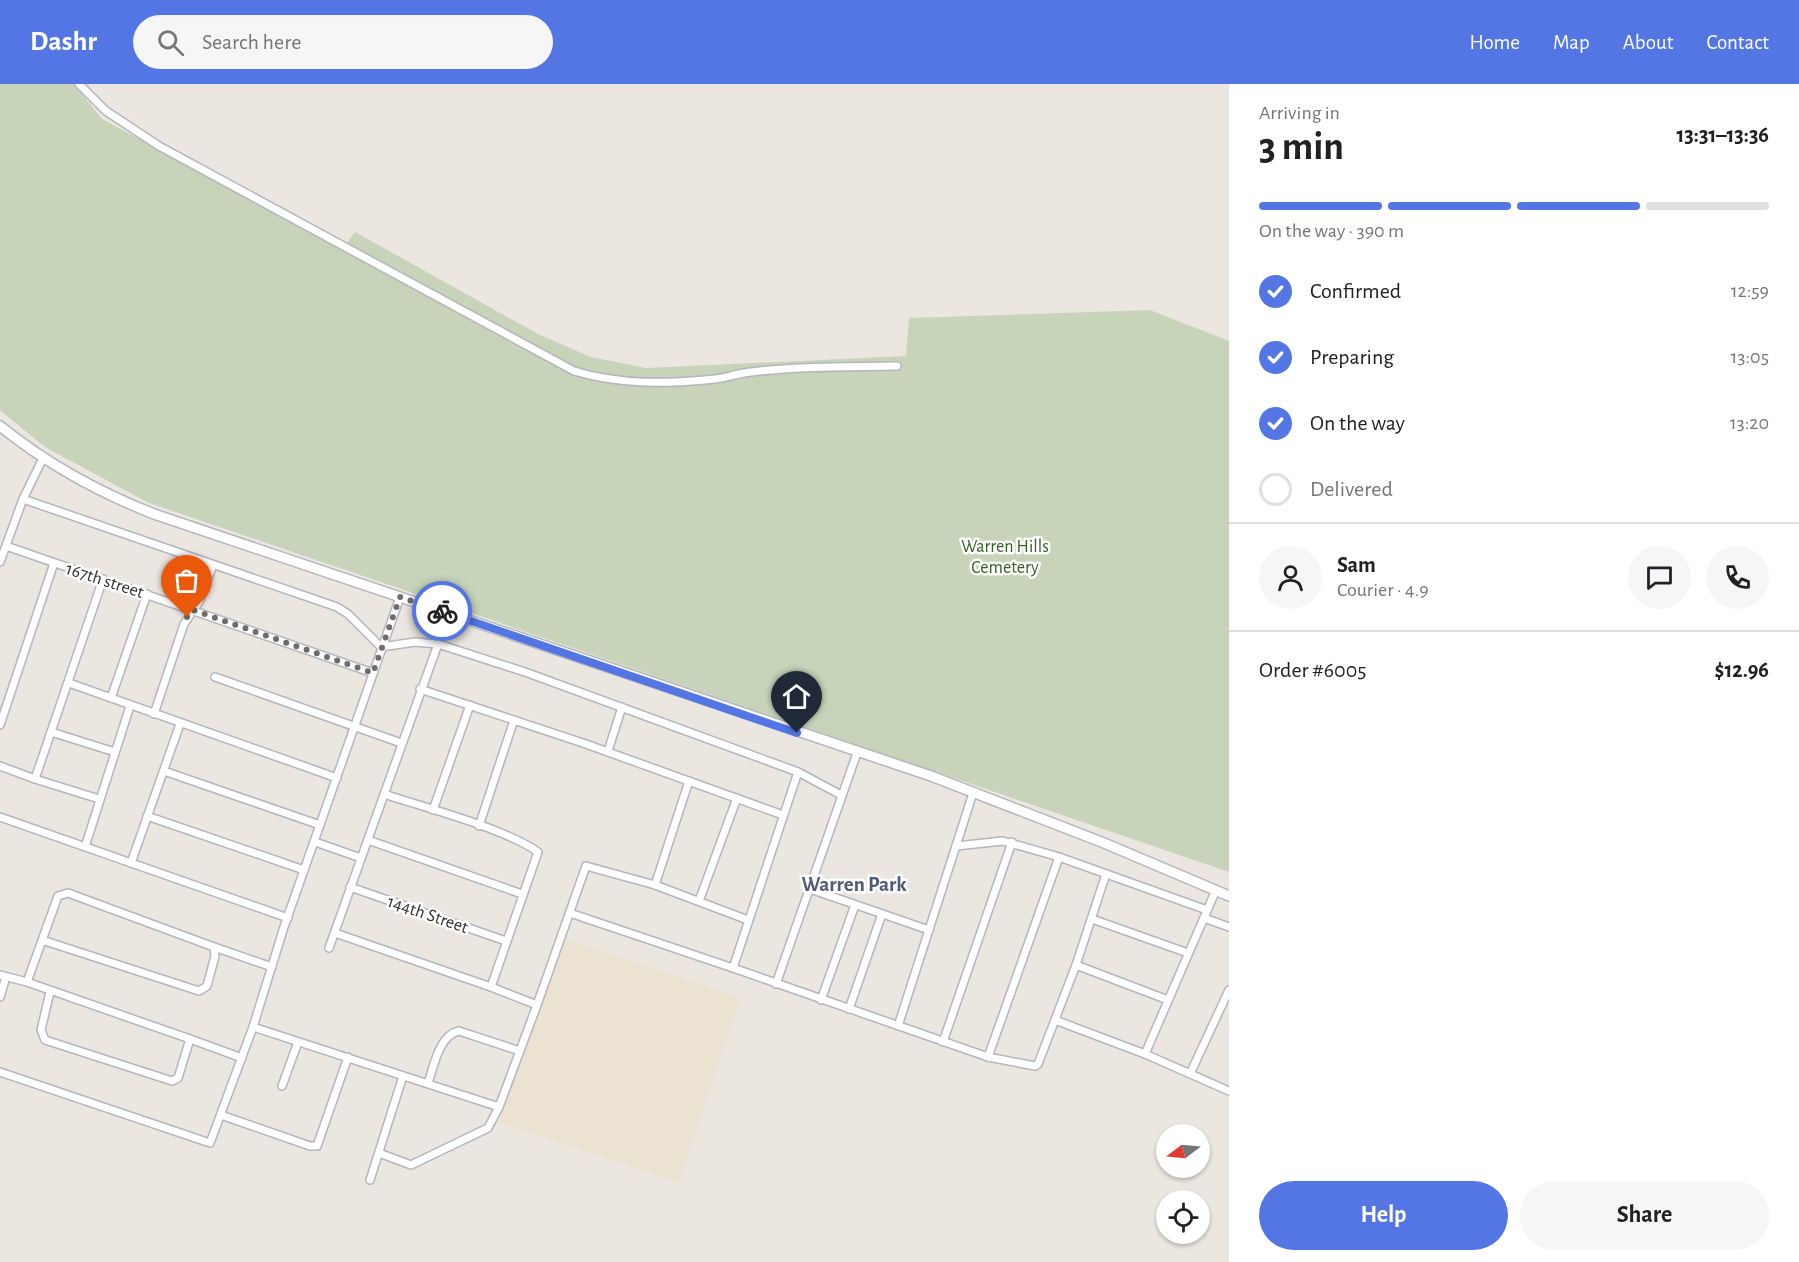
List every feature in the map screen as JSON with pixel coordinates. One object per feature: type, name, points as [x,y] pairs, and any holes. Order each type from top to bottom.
[{"type":"street","points":[[79,84],[113,116],[159,146],[574,372],[617,382],[640,383],[718,379],[767,370],[897,366]]},
{"type":"street","points":[[0,426],[43,458],[87,484],[154,514],[857,753],[931,776],[1229,896]]},
{"type":"street","points":[[0,562],[23,499],[43,458]]},
{"type":"street","points":[[23,499],[343,610],[381,646]]},
{"type":"street","name":"167th street","points":[[6,546],[373,673]]},
{"type":"street","points":[[0,725],[54,563]]},
{"type":"street","points":[[154,714],[184,624],[202,597],[213,565]]},
{"type":"street","points":[[35,779],[103,579]]},
{"type":"street","points":[[111,698],[147,594]]},
{"type":"street","points":[[0,1072],[210,1143],[253,1027],[304,870],[400,597]]},
{"type":"street","points":[[381,646],[415,642],[438,644],[622,707],[798,772],[841,795]]},
{"type":"street","points":[[329,948],[438,644]]},
{"type":"street","points":[[215,676],[401,743]]},
{"type":"street","points":[[69,683],[337,778]]},
{"type":"street","points":[[420,689],[608,751],[783,815]]},
{"type":"street","points":[[433,810],[470,705]]},
{"type":"street","points":[[85,847],[130,706]]},
{"type":"street","points":[[608,751],[622,707]]},
{"type":"street","points":[[478,826],[514,720]]},
{"type":"street","points":[[131,863],[180,724]]},
{"type":"street","points":[[51,732],[115,752]]},
{"type":"street","points":[[776,984],[857,753]]},
{"type":"street","points":[[0,766],[99,799]]},
{"type":"street","points":[[164,771],[320,825]]},
{"type":"street","points":[[733,968],[798,772]]},
{"type":"street","points":[[655,885],[689,781]]},
{"type":"street","points":[[898,1026],[973,793]]},
{"type":"street","points":[[384,794],[478,826],[530,846],[538,852],[491,987]]},
{"type":"street","points":[[699,901],[737,798]]},
{"type":"street","points":[[147,816],[304,870]]},
{"type":"street","points":[[0,817],[288,918]]},
{"type":"street","points":[[368,840],[522,894]]},
{"type":"street","points":[[956,846],[993,841],[1012,842],[1106,874],[1206,914],[1229,927]]},
{"type":"street","points":[[315,842],[361,858]]},
{"type":"street","points":[[943,1042],[1012,842]]},
{"type":"street","points":[[988,1058],[1059,857]]},
{"type":"street","points":[[379,1153],[411,1165],[417,1164],[488,1128],[499,1107],[520,1051],[586,866],[655,885],[748,920]]},
{"type":"street","points":[[570,913],[988,1058],[1035,1066],[1038,1064],[1076,965],[1106,874]]},
{"type":"street","name":"144th Street","points":[[350,887],[506,941]]},
{"type":"street","points":[[810,889],[929,930]]},
{"type":"street","points":[[1145,1054],[1216,890]]},
{"type":"street","points":[[27,982],[58,896],[68,893],[272,967]]},
{"type":"street","points":[[821,1000],[855,905]]},
{"type":"street","points":[[849,1009],[882,914]]},
{"type":"street","points":[[1092,919],[1188,953]]},
{"type":"street","points":[[335,933],[537,1005]]},
{"type":"street","points":[[42,940],[200,991],[207,986],[215,956],[214,947]]},
{"type":"street","points":[[1076,965],[1168,1000]]},
{"type":"street","points":[[0,997],[3,976],[27,982],[242,1058]]},
{"type":"street","points":[[1190,1074],[1229,990]]},
{"type":"street","points":[[50,992],[41,1030],[45,1040],[172,1081],[178,1078],[190,1039]]},
{"type":"street","points":[[1055,1020],[1145,1054],[1229,1091]]},
{"type":"street","points":[[253,1027],[499,1107]]},
{"type":"street","points":[[428,1083],[443,1042],[452,1032],[459,1031],[520,1051]]},
{"type":"street","points":[[282,1086],[298,1042]]},
{"type":"street","points":[[221,1115],[310,1146],[317,1146],[348,1057]]},
{"type":"street","points":[[370,1180],[403,1076]]},
{"type":"shaded area","points":[[560,937],[740,998],[678,1183],[498,1122]]},
{"type":"green space","name":"Warren Hills Cemetery","points":[[0,84],[74,84],[102,119],[343,248],[355,232],[538,334],[591,357],[646,368],[906,356],[909,318],[1150,310],[1229,341],[1229,872],[149,503],[45,447],[0,410]]},
{"type":"way so far","points":[[187,617],[193,610],[373,673],[400,597],[442,611]]},
{"type":"district","name":"Warren Park","points":[[854,884]]},
{"type":"route","points":[[442,611],[797,733]]}]
